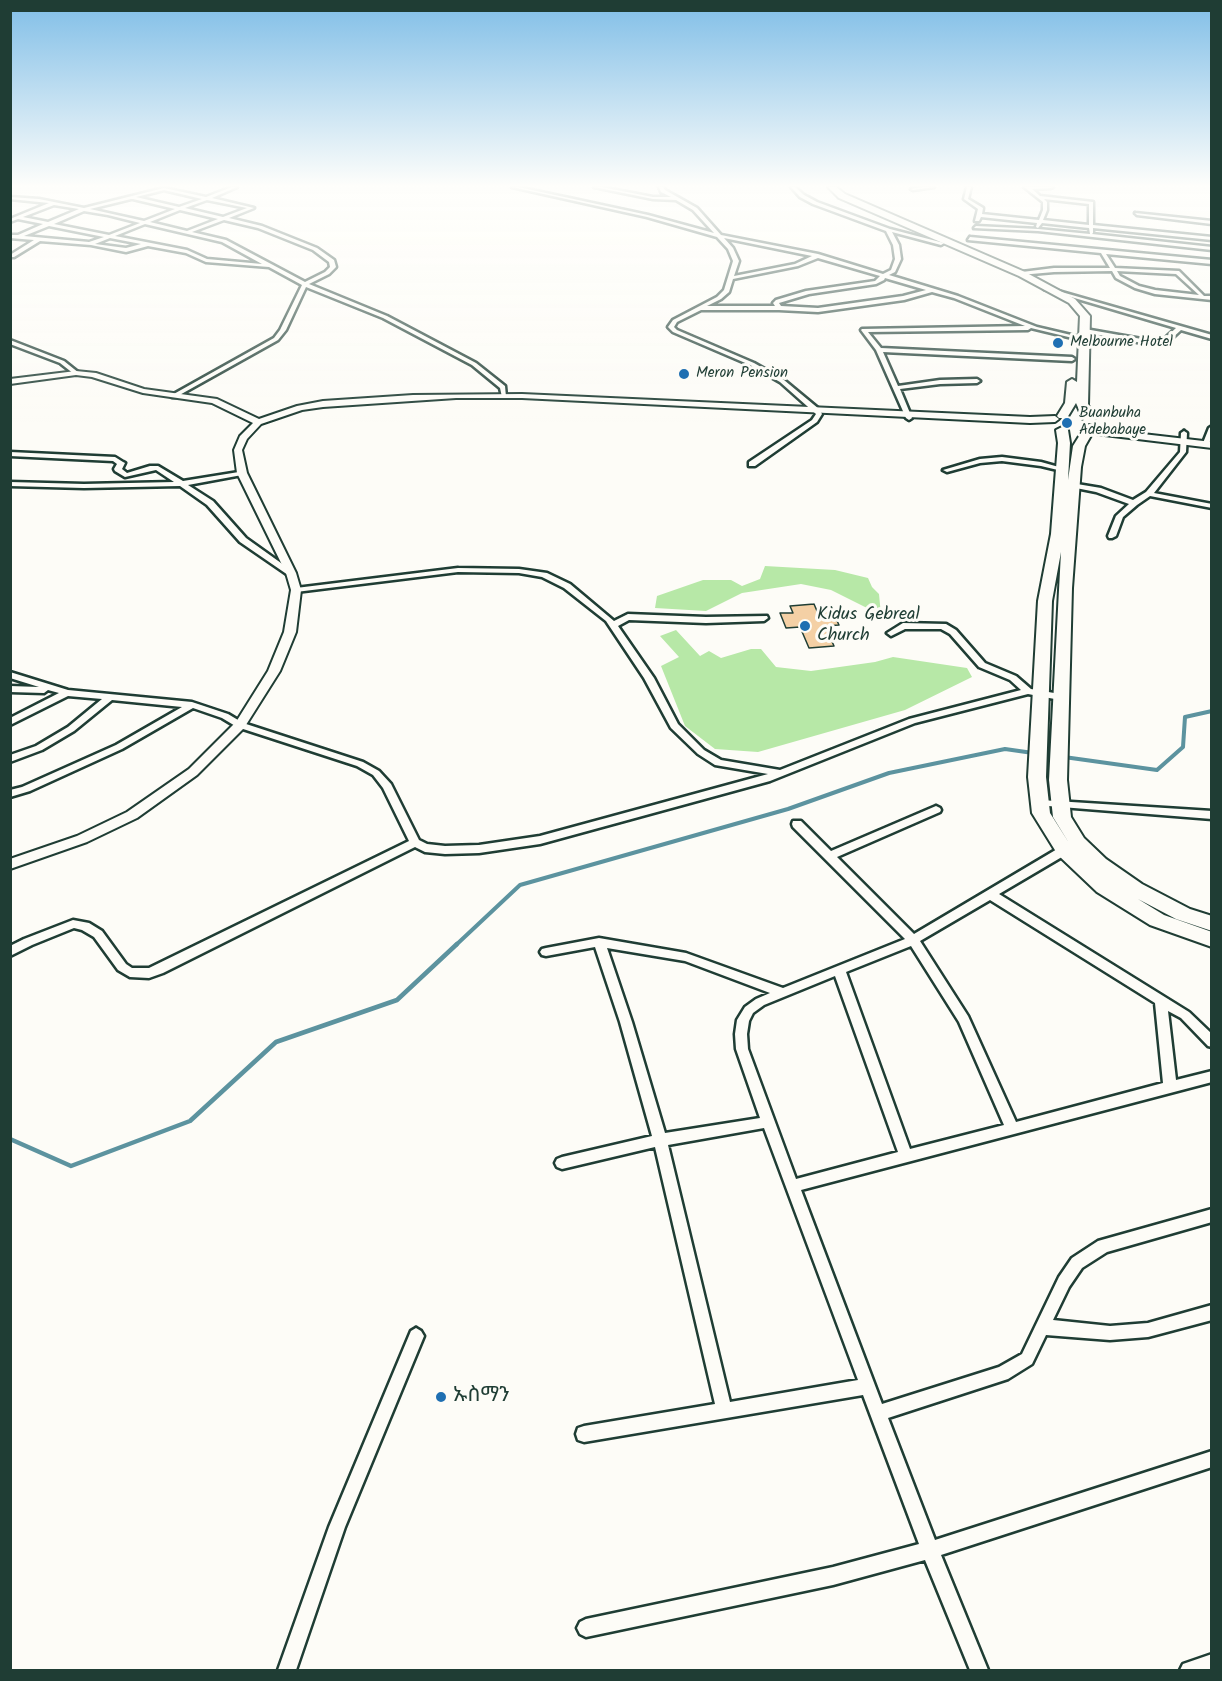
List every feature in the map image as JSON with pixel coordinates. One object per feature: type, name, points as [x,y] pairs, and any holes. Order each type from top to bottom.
[{"type":"highway","points":[[994,265],[1040,287],[1063,301],[1072,311],[1075,321],[1071,403],[1059,423],[1064,443],[1062,469],[1064,535]]},
{"type":"highway","points":[[1000,265],[1052,288],[1082,310],[1084,316],[1082,405],[1089,427],[1079,446],[1061,556],[1058,780],[1062,817],[1071,846],[1081,868],[1128,903],[1157,920],[1212,940]]},
{"type":"highway","points":[[1059,423],[1075,433],[1089,427]]},
{"type":"highway","points":[[1061,556],[1045,602],[1034,692],[1039,728],[1037,777],[1041,813],[1071,846],[1135,889],[1183,914],[1212,924]]},
{"type":"street","points":[[259,265],[274,267]]},
{"type":"street","points":[[271,265],[305,284],[385,317],[474,363],[503,387],[508,397]]},
{"type":"street","points":[[174,396],[276,339],[288,321],[305,284],[327,273],[333,265]]},
{"type":"street","points":[[735,265],[727,291],[719,298],[675,321],[671,327],[675,331],[752,364],[782,381],[818,412]]},
{"type":"street","points":[[731,278],[794,265]]},
{"type":"street","points":[[849,265],[956,297],[1035,328],[1074,337],[1085,335],[1153,343],[1166,341],[1180,328]]},
{"type":"street","points":[[779,308],[777,301],[804,293],[876,282],[893,272],[895,265]]},
{"type":"street","points":[[1110,265],[1118,277],[1144,290],[1202,295],[1212,298]]},
{"type":"street","points":[[1022,274],[1054,270],[1177,272],[1202,295]]},
{"type":"street","points":[[1040,287],[1052,288],[1212,337]]},
{"type":"street","points":[[697,308],[818,310],[904,298],[932,290]]},
{"type":"street","points":[[908,416],[879,351],[864,330],[1035,328]]},
{"type":"street","points":[[10,342],[62,363],[76,373]]},
{"type":"street","points":[[879,351],[1072,359]]},
{"type":"street","points":[[10,382],[76,373],[93,375],[143,391],[214,401],[258,422]]},
{"type":"street","points":[[896,388],[940,382],[977,381]]},
{"type":"street","points":[[10,864],[82,840],[132,815],[193,772],[240,725],[274,671],[290,632],[296,590],[291,573],[242,473],[238,450],[243,438],[258,422],[300,408],[348,401],[413,397],[508,397],[1059,423]]},
{"type":"street","points":[[752,465],[815,421],[818,412]]},
{"type":"street","points":[[1089,427],[1210,438]]},
{"type":"street","points":[[1112,536],[1120,516],[1134,503],[1149,494],[1183,452],[1185,437]]},
{"type":"street","points":[[10,454],[115,459],[121,463],[118,469],[121,474],[129,475],[155,468],[210,503],[243,540],[291,573]]},
{"type":"street","points":[[947,470],[980,461],[1002,459],[1062,469]]},
{"type":"street","points":[[10,484],[84,486],[180,484],[242,473]]},
{"type":"street","points":[[1074,485],[1098,490],[1134,503]]},
{"type":"street","points":[[1149,494],[1212,506]]},
{"type":"street","points":[[296,590],[458,570],[519,571],[544,575],[567,586],[609,619],[650,678],[674,726],[701,752],[718,763],[781,773]]},
{"type":"street","points":[[613,625],[628,617],[706,620],[764,618]]},
{"type":"street","points":[[891,633],[903,626],[943,626],[953,632],[982,665],[1013,678],[1034,692],[1060,697]]},
{"type":"street","points":[[10,675],[56,691]]},
{"type":"street","points":[[10,689],[56,691],[192,705],[225,716],[240,725],[360,764],[376,773],[387,786],[415,842],[425,848],[445,850],[479,849],[540,840],[781,773],[912,721],[1034,692]]},
{"type":"street","points":[[10,723],[67,693]]},
{"type":"street","points":[[10,759],[39,748],[71,729],[110,697]]},
{"type":"street","points":[[10,794],[118,747],[192,705]]},
{"type":"street","points":[[1040,803],[1212,815]]},
{"type":"street","points":[[829,856],[936,810]]},
{"type":"street","points":[[797,824],[914,940],[964,1020],[1012,1128]]},
{"type":"street","points":[[10,952],[27,942],[73,924],[85,926],[98,934],[122,967],[130,972],[149,973],[415,842]]},
{"type":"street","points":[[979,1671],[930,1550],[768,1122],[742,1049],[741,1034],[743,1020],[749,1010],[760,1002],[914,940],[1071,846]]},
{"type":"street","points":[[991,895],[1185,1015],[1212,1042]]},
{"type":"street","points":[[546,952],[599,942],[686,957],[782,992]]},
{"type":"street","points":[[599,942],[626,1022],[660,1140],[724,1410]]},
{"type":"street","points":[[839,970],[906,1157]]},
{"type":"street","points":[[1161,1000],[1170,1087]]},
{"type":"street","points":[[793,1186],[1212,1076]]},
{"type":"street","points":[[562,1163],[660,1140],[768,1122]]},
{"type":"street","points":[[878,1413],[1003,1374],[1027,1359],[1064,1282],[1077,1263],[1103,1246],[1212,1215]]},
{"type":"street","points":[[1043,1327],[1110,1333],[1148,1330],[1212,1312]]},
{"type":"street","points":[[286,1671],[337,1527],[416,1336]]},
{"type":"street","points":[[584,1434],[868,1386]]},
{"type":"street","points":[[586,1628],[833,1576],[930,1550],[1212,1459]]},
{"type":"green space","points":[[765,566],[835,570],[868,578],[872,587],[879,594],[881,615],[831,590],[801,584],[742,593],[706,611],[655,608],[657,596],[703,580],[731,580],[742,586],[760,579]]},
{"type":"green space","points":[[676,630],[700,656],[709,651],[721,658],[751,649],[761,649],[776,667],[811,671],[875,662],[893,657],[967,668],[972,677],[905,710],[758,752],[715,749],[685,726],[661,666],[679,657],[660,636]]},
{"type":"building","name":"Kidus Gebreal Church","points":[[814,604],[817,611],[832,610],[839,625],[825,626],[834,646],[809,648],[800,627],[786,628],[780,613],[793,613],[790,606]]},
{"type":"waterway","points":[[1064,757],[1157,770],[1183,747],[1185,717],[1212,711]]},
{"type":"waterway","points":[[456,945],[520,885],[788,809],[889,773],[1005,749],[1033,753]]},
{"type":"waterway","points":[[10,1139],[71,1166],[190,1121],[276,1042],[397,1000],[457,944]]},
{"type":"place","name":"Melbourne Hotel","points":[[1058,343]]},
{"type":"place","name":"Meron Pension","points":[[684,374]]},
{"type":"place","name":"Buanbuha Adebabaye","points":[[1067,423]]},
{"type":"place","name":"Kidus Gebreal Church","points":[[805,626]]},
{"type":"place","name":"ኡስማን","points":[[441,1397]]}]
